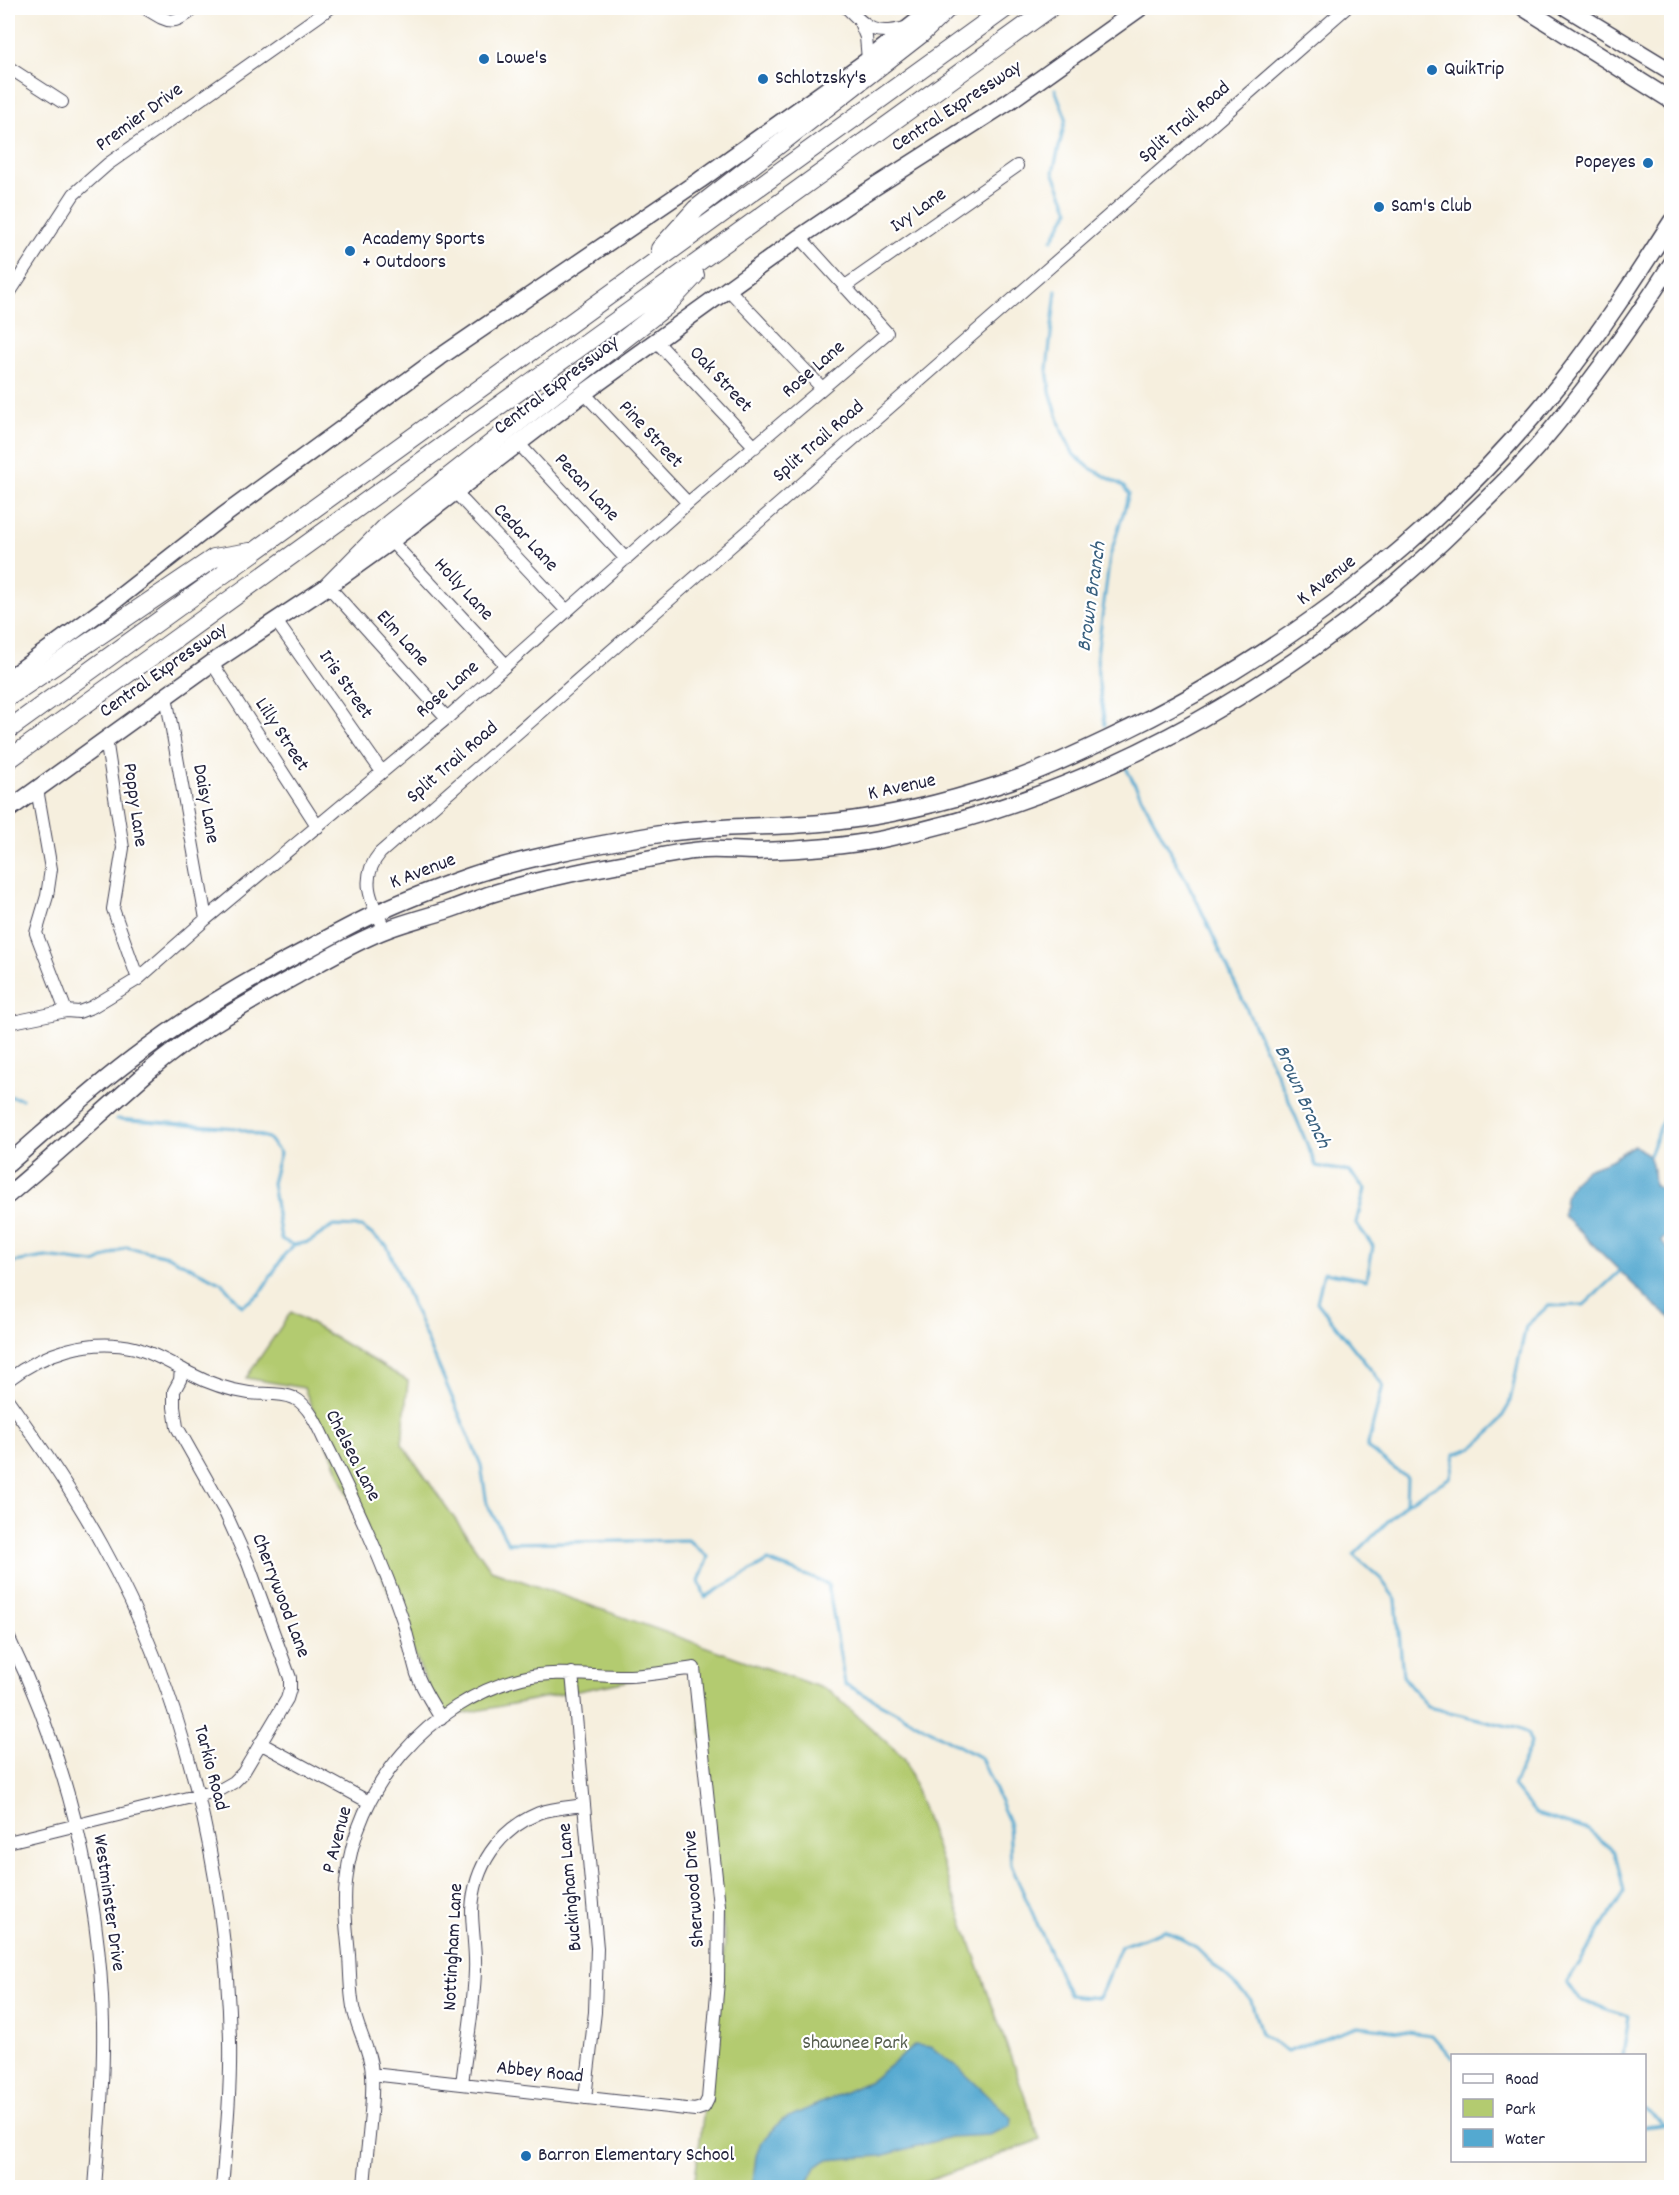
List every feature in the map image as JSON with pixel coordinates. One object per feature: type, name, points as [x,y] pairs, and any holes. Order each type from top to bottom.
[{"type":"highway","points":[[635,276],[696,209],[921,34],[948,8]]},
{"type":"highway","points":[[8,730],[1006,8]]},
{"type":"highway","name":"Central Expressway","points":[[8,760],[1050,8]]},
{"type":"highway","points":[[328,586],[390,523],[665,308],[721,247]]},
{"type":"highway","points":[[8,697],[214,558],[255,551]]},
{"type":"main road","points":[[8,680],[112,603],[223,516],[440,357],[700,180],[868,60],[934,8]]},
{"type":"main road","name":"Central Expressway","points":[[8,810],[212,663],[391,541],[584,393],[800,237],[861,195],[1008,102],[1140,8]]},
{"type":"main road","points":[[1524,8],[1552,15],[1671,100]]},
{"type":"main road","points":[[1567,8],[1671,72]]},
{"type":"main road","name":"K Avenue","points":[[8,1164],[124,1065],[177,1026],[266,969],[377,913],[470,876],[537,859],[654,835],[702,829],[814,824],[869,818],[923,807],[1015,780],[1118,735],[1186,699],[1290,636],[1367,577],[1472,482],[1517,435],[1560,384],[1608,318],[1671,221]]},
{"type":"main road","points":[[8,1195],[149,1071],[183,1045],[261,996],[385,930],[455,908],[490,894],[594,868],[704,850],[810,848],[879,840],[936,827],[1023,801],[1108,765],[1225,706],[1303,654],[1388,591],[1487,499],[1534,450],[1622,340],[1671,263]]},
{"type":"main road","points":[[1407,543],[1422,560]]},
{"type":"main road","points":[[1290,636],[1303,654]]},
{"type":"main road","points":[[1186,699],[1199,720]]},
{"type":"main road","points":[[1015,780],[1023,801]]},
{"type":"main road","points":[[702,829],[704,850]]},
{"type":"main road","points":[[537,859],[544,880]]},
{"type":"main road","points":[[34,1141],[49,1160]]},
{"type":"street","points":[[145,8],[166,21],[182,19],[195,8]]},
{"type":"street","name":"Premier Drive","points":[[8,295],[74,194],[108,164],[330,8]]},
{"type":"street","points":[[847,8],[869,27],[885,33],[909,27]]},
{"type":"street","name":"Split Trail Road","points":[[385,930],[371,897],[368,876],[371,866],[380,853],[1346,8]]},
{"type":"street","points":[[858,19],[866,37],[868,60]]},
{"type":"street","points":[[8,67],[62,102]]},
{"type":"street","name":"Ivy Lane","points":[[844,287],[1017,166]]},
{"type":"street","points":[[800,237],[844,287]]},
{"type":"street","name":"Rose Lane","points":[[8,1023],[66,1011],[79,1012],[92,1007],[138,979],[206,919],[447,718],[688,503],[887,333],[844,287]]},
{"type":"street","points":[[728,289],[822,388]]},
{"type":"street","name":"Oak Street","points":[[656,341],[755,447]]},
{"type":"street","name":"Pine Street","points":[[584,393],[688,503]]},
{"type":"street","name":"Pecan Lane","points":[[518,443],[626,560]]},
{"type":"street","name":"Cedar Lane","points":[[455,492],[567,611]]},
{"type":"street","name":"Holly Lane","points":[[391,541],[506,665]]},
{"type":"street","name":"Elm Lane","points":[[328,586],[447,718]]},
{"type":"street","name":"Iris Street","points":[[276,621],[382,771]]},
{"type":"street","name":"Lilly Street","points":[[212,663],[318,827]]},
{"type":"street","name":"Daisy Lane","points":[[166,696],[206,919]]},
{"type":"street","name":"Poppy Lane","points":[[106,739],[123,848],[113,909],[138,979]]},
{"type":"street","points":[[37,789],[51,869],[47,896],[36,933],[66,1011]]},
{"type":"street","name":"Chelsea Lane","points":[[8,1380],[43,1357],[70,1349],[121,1345],[138,1348],[223,1388],[250,1393],[285,1395],[305,1406],[359,1514],[403,1621],[426,1695],[441,1718]]},
{"type":"street","name":"Cherrywood Lane","points":[[8,1842],[220,1790],[234,1782],[243,1773],[287,1699],[290,1678],[248,1563],[225,1512],[177,1427],[174,1391],[180,1380],[181,1369]]},
{"type":"street","name":"Tarkio Road","points":[[8,1400],[72,1494],[126,1592],[155,1657],[178,1723],[198,1795],[219,1914],[230,2042],[229,2096],[222,2187]]},
{"type":"street","name":"Westminster Drive","points":[[8,1636],[42,1716],[63,1775],[89,1884],[98,1953],[103,2022],[102,2091],[95,2187]]},
{"type":"street","name":"P Avenue","points":[[364,2187],[372,2074],[369,2055],[356,2022],[352,2002],[345,1919],[345,1883],[360,1821],[385,1776],[407,1749],[441,1718],[464,1701],[490,1687],[524,1677],[572,1673],[631,1676],[694,1668]]},
{"type":"street","name":"Sherwood Drive","points":[[694,1668],[719,1906],[718,1981],[708,2099],[704,2107]]},
{"type":"street","name":"Buckingham Lane","points":[[572,1673],[597,1948],[595,2012],[585,2098]]},
{"type":"street","points":[[260,1743],[369,1802]]},
{"type":"street","name":"Nottingham Lane","points":[[462,2084],[475,1972],[472,1912],[474,1887],[480,1868],[502,1837],[520,1824],[540,1813],[584,1805]]},
{"type":"street","name":"Abbey Road","points":[[372,2074],[695,2109],[704,2107]]},
{"type":"green space","name":"Shawnee Park","points":[[291,1312],[408,1381],[402,1444],[491,1570],[830,1691],[905,1759],[1040,2140],[912,2187],[694,2187],[725,1943],[694,1668],[441,1718],[304,1388],[246,1378]]},
{"type":"water","points":[[1634,1145],[1652,1162],[1654,1185],[1671,1192],[1671,1232],[1661,1241],[1671,1253],[1671,1318],[1655,1306],[1563,1215],[1565,1197],[1573,1182],[1587,1169],[1611,1160]]},
{"type":"water","points":[[915,2045],[931,2047],[961,2070],[1012,2118],[1011,2126],[989,2135],[950,2137],[881,2156],[826,2160],[816,2167],[806,2187],[756,2187],[753,2182],[756,2156],[761,2143],[782,2120],[872,2080]]},
{"type":"waterway","name":"Brown Branch","points":[[1052,240],[1069,210],[1053,172],[1066,118],[1055,89]]},
{"type":"waterway","name":"Brown Branch","points":[[1056,291],[1047,369],[1050,391],[1062,431],[1074,455],[1090,468],[1123,486],[1129,494],[1110,556],[1097,655],[1105,725]]},
{"type":"waterway","name":"Brown Branch","points":[[1126,768],[1196,899],[1290,1103],[1316,1166],[1350,1172],[1365,1189],[1356,1223],[1373,1246],[1367,1280],[1324,1272],[1317,1302],[1383,1385],[1367,1448],[1407,1478],[1406,1503],[1354,1555],[1381,1579],[1396,1600],[1403,1676],[1428,1707],[1516,1728],[1527,1733],[1531,1743],[1513,1786],[1536,1814],[1588,1830],[1615,1852],[1624,1892],[1567,1983],[1579,2000],[1629,2016],[1623,2054]]},
{"type":"waterway","points":[[1649,1155],[1665,1115],[1672,1082]]},
{"type":"waterway","points":[[8,1096],[22,1099]]},
{"type":"waterway","points":[[117,1119],[236,1128],[268,1138],[280,1153],[272,1183],[281,1239],[293,1245],[309,1242],[333,1226],[362,1227],[387,1246],[481,1465],[487,1504],[508,1543],[688,1540],[708,1557],[699,1581],[705,1597],[768,1561],[828,1584],[845,1684],[981,1758],[1009,1822],[1011,1865],[1069,1995],[1099,1998],[1121,1946],[1165,1930],[1194,1946],[1251,2000],[1261,2034],[1287,2051],[1358,2026],[1432,2035],[1451,2057]]},
{"type":"waterway","points":[[8,1263],[45,1257],[95,1263],[126,1247],[168,1256],[222,1283],[242,1306],[260,1294],[284,1255],[293,1246]]},
{"type":"waterway","points":[[1406,1503],[1451,1477],[1455,1454],[1474,1447],[1496,1427],[1509,1405],[1526,1326],[1548,1306],[1584,1305],[1620,1271]]},
{"type":"waterway","name":"Brown Branch","points":[[1646,2110],[1672,2130]]},
{"type":"waterway","points":[[1646,2127],[1662,2125]]},
{"type":"place","name":"Lowe's","points":[[484,59]]},
{"type":"place","name":"QuikTrip","points":[[1432,70]]},
{"type":"place","name":"Schlotzsky's","points":[[763,79]]},
{"type":"place","name":"Popeyes","points":[[1648,163]]},
{"type":"place","name":"Sam's Club","points":[[1379,207]]},
{"type":"place","name":"Academy Sports + Outdoors","points":[[350,251]]},
{"type":"place","name":"Barron Elementary School","points":[[526,2156]]}]
